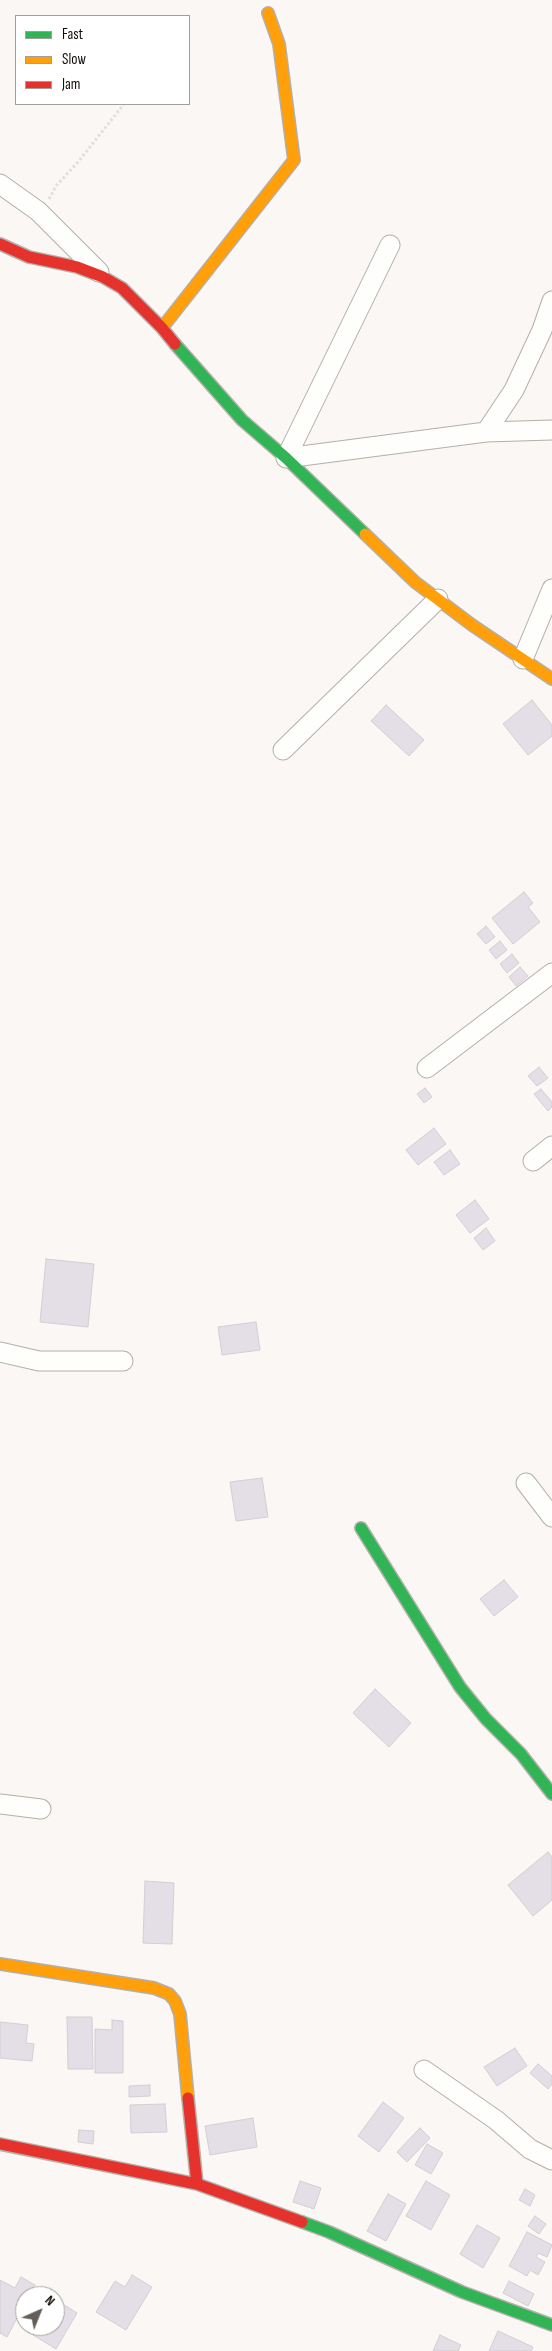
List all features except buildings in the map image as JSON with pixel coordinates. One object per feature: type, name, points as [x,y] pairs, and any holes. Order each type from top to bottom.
[{"type":"street","points":[[162,328],[294,160],[279,44],[268,13]]},
{"type":"street","points":[[0,184],[41,214],[103,277]]},
{"type":"street","points":[[0,244],[29,257],[77,267],[103,277],[122,288],[162,328],[191,365],[242,420],[286,458],[415,582],[552,679]]},
{"type":"street","points":[[286,458],[390,246]]},
{"type":"street","points":[[486,432],[514,390],[542,330],[552,301]]},
{"type":"street","points":[[286,458],[486,432],[552,430]]},
{"type":"street","points":[[523,658],[552,589]]},
{"type":"street","points":[[283,750],[438,599]]},
{"type":"street","points":[[427,1068],[552,973]]},
{"type":"street","points":[[533,1161],[552,1146]]},
{"type":"street","points":[[0,1352],[40,1361],[123,1361]]},
{"type":"street","points":[[526,1483],[552,1517]]},
{"type":"street","points":[[361,1528],[460,1687],[486,1719],[521,1754],[552,1794]]},
{"type":"street","points":[[0,1804],[41,1809]]},
{"type":"street","points":[[0,1964],[154,1988],[169,1994],[175,2001],[180,2014],[197,2184]]},
{"type":"street","points":[[424,2070],[496,2120],[530,2148],[552,2160]]},
{"type":"street","points":[[0,2144],[197,2184],[329,2232],[462,2292],[552,2325]]},
{"type":"path","points":[[41,214],[47,208],[56,186],[123,105]]},
{"type":"traffic: fast","points":[[175,344],[242,420],[286,458],[365,534]]},
{"type":"traffic: fast","points":[[361,1528],[460,1687],[486,1719],[521,1754],[552,1794]]},
{"type":"traffic: fast","points":[[302,2222],[329,2232],[462,2292],[552,2325]]},
{"type":"traffic: slow","points":[[162,328],[294,160],[279,44],[268,13]]},
{"type":"traffic: slow","points":[[365,534],[415,582],[472,625],[552,679]]},
{"type":"traffic: slow","points":[[0,1964],[154,1988],[169,1994],[175,2001],[180,2014],[188,2098]]},
{"type":"traffic: jam","points":[[0,244],[29,257],[77,267],[103,277],[122,288],[162,328],[175,344]]},
{"type":"traffic: jam","points":[[188,2098],[197,2184]]},
{"type":"traffic: jam","points":[[0,2144],[197,2184],[302,2222]]}]
